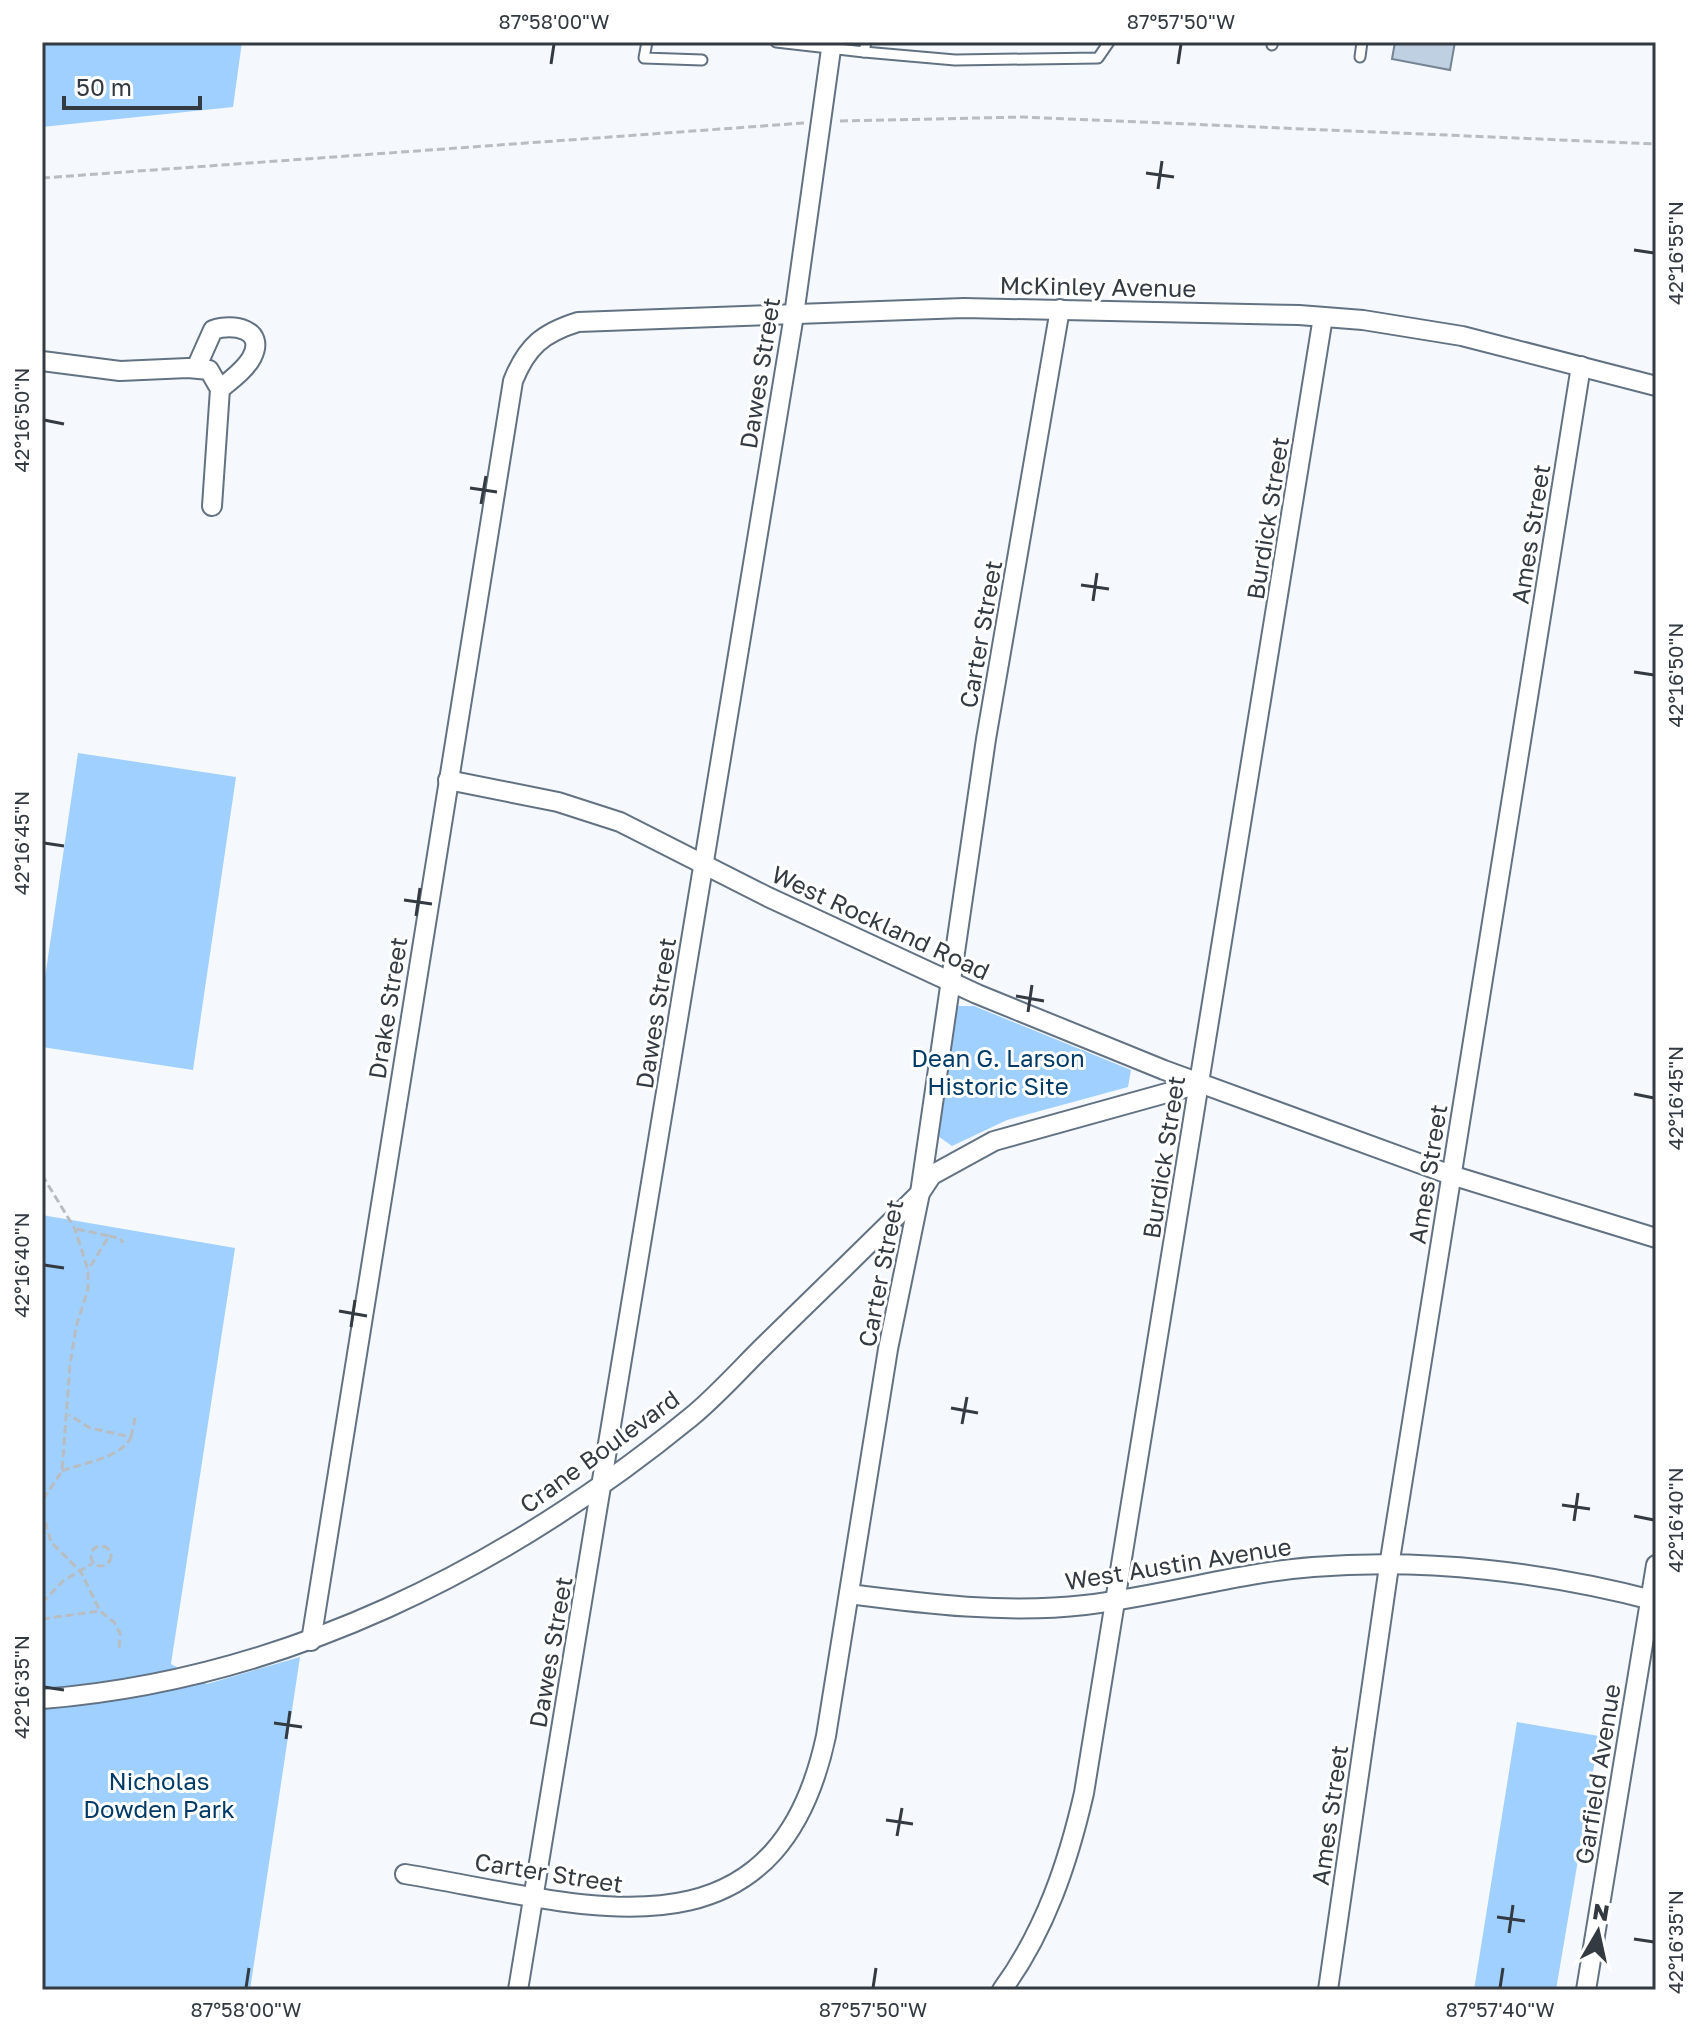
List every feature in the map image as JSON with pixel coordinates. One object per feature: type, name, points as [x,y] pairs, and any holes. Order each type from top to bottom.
[{"type":"street","name":"Dawes Street","points":[[518,1990],[794,315],[832,46]]},
{"type":"street","name":"McKinley Avenue","points":[[535,341],[549,331],[578,322],[964,308],[1323,317],[1462,336],[1656,386]]},
{"type":"street","name":"Carter Street","points":[[405,1874],[633,1909],[697,1901],[733,1887],[758,1868],[789,1832],[817,1778],[888,1349],[920,1193],[986,739],[1060,309]]},
{"type":"street","name":"Burdick Street","points":[[1002,1990],[1033,1940],[1056,1892],[1074,1836],[1323,317]]},
{"type":"street","points":[[196,368],[213,330],[230,324],[245,328],[254,341],[253,355],[220,389]]},
{"type":"street","name":"Drake Street","points":[[311,1641],[513,381],[535,341]]},
{"type":"street","points":[[42,361],[120,371],[209,370],[220,389],[212,506]]},
{"type":"street","name":"Ames Street","points":[[1328,1990],[1389,1566],[1581,366]]},
{"type":"street","name":"West Rockland Road","points":[[448,780],[558,802],[620,822],[768,897],[953,981],[1199,1084],[1451,1175],[1656,1238]]},
{"type":"street","name":"Crane Boulevard","points":[[42,1699],[121,1689],[210,1672],[311,1641],[422,1593],[488,1557],[603,1484],[693,1415],[920,1193],[932,1175],[994,1141],[1199,1084]]},
{"type":"street","name":"Garfield Avenue","points":[[1586,1990],[1653,1600],[1656,1565]]},
{"type":"street","name":"West Austin Avenue","points":[[849,1594],[933,1605],[1084,1605],[1240,1575],[1315,1566],[1389,1566],[1455,1567],[1542,1577],[1653,1600]]},
{"type":"lane","points":[[647,42],[644,58],[702,60]]},
{"type":"lane","points":[[776,42],[865,47],[955,60],[1098,58],[1109,42]]},
{"type":"lane","points":[[1360,57],[1362,42]]},
{"type":"path","points":[[42,178],[819,122],[1023,117],[1656,144]]},
{"type":"path","points":[[42,1175],[75,1229],[88,1270],[88,1289],[76,1327],[70,1365],[69,1415],[62,1471],[42,1501]]},
{"type":"path","points":[[75,1229],[120,1238],[123,1243]]},
{"type":"path","points":[[88,1270],[109,1236]]},
{"type":"path","points":[[62,1471],[126,1447],[136,1414]]},
{"type":"path","points":[[69,1415],[90,1428],[131,1437]]},
{"type":"path","points":[[42,1510],[51,1542],[81,1572],[100,1611],[114,1622],[120,1633],[119,1649]]},
{"type":"path","points":[[99,1546],[108,1549],[111,1558],[108,1563],[102,1566],[93,1563],[93,1550],[99,1546]]},
{"type":"path","points":[[42,1603],[63,1581],[93,1563]]},
{"type":"path","points":[[42,1619],[100,1611]]},
{"type":"green space","points":[[42,42],[242,42],[233,107],[42,127]]},
{"type":"green space","points":[[78,753],[236,777],[193,1070],[42,1047],[42,998]]},
{"type":"green space","name":"Dean G. Larson Historic Site","points":[[957,1006],[974,1006],[1131,1070],[1128,1087],[1007,1120],[952,1146],[938,1136]]},
{"type":"green space","name":"Nicholas Dowden Park","points":[[42,1215],[235,1248],[171,1664],[207,1684],[300,1657],[250,1990],[42,1990]]},
{"type":"green space","points":[[1517,1722],[1599,1736],[1556,1990],[1474,1990]]},
{"type":"building","points":[[1395,42],[1455,42],[1450,70],[1392,59]]}]
